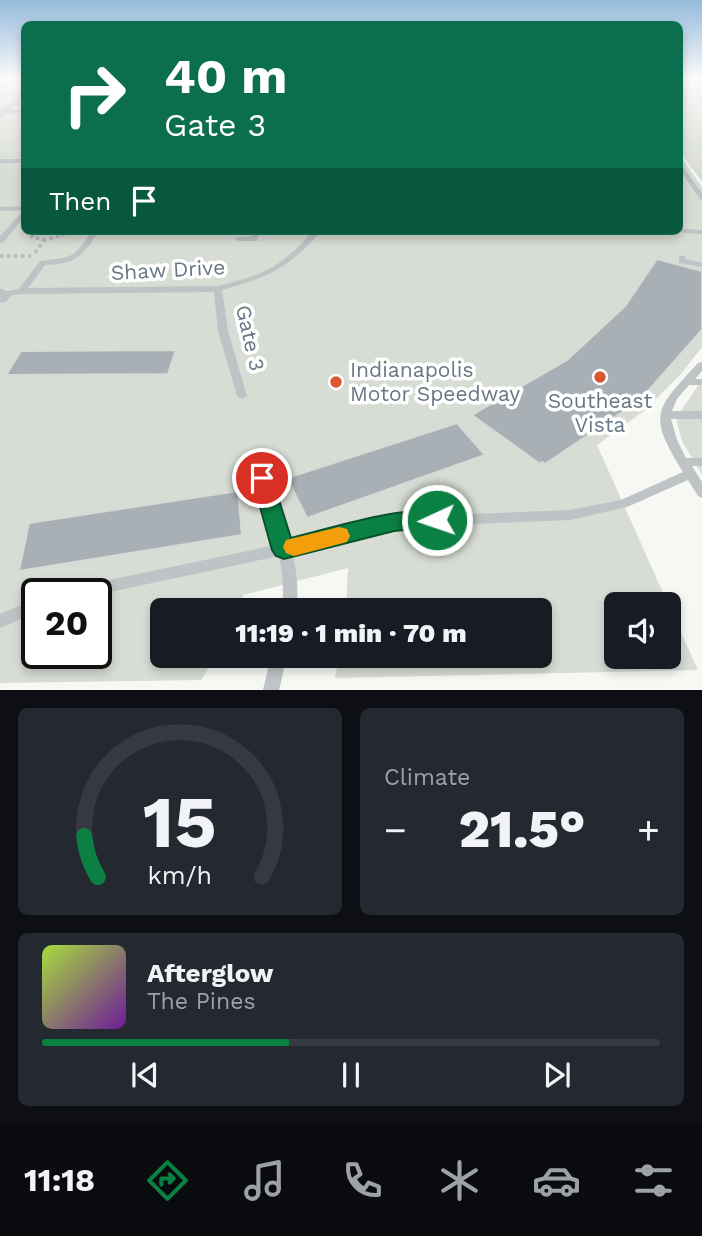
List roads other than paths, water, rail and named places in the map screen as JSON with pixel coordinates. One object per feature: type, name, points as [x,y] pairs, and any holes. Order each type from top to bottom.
[{"type":"lane","points":[[1,113],[21,112]]},
{"type":"lane","points":[[0,161],[21,161]]},
{"type":"lane","points":[[683,171],[702,198]]},
{"type":"lane","points":[[0,209],[21,210]]},
{"type":"lane","points":[[0,241],[21,214]]},
{"type":"lane","points":[[684,231],[702,232]]},
{"type":"lane","points":[[22,291],[43,262],[61,262],[79,256],[92,235]]},
{"type":"lane","points":[[238,239],[255,235]]},
{"type":"lane","name":"Shaw Drive","points":[[1,295],[22,291],[218,289],[250,281],[280,266],[313,235]]},
{"type":"lane","points":[[682,258],[682,261],[702,265]]},
{"type":"lane","name":"Gate 3","points":[[218,289],[223,331],[242,396]]},
{"type":"lane","points":[[702,365],[671,401],[665,415],[668,432],[702,493]]},
{"type":"lane","points":[[687,382],[702,382]]},
{"type":"lane","points":[[665,415],[702,415]]},
{"type":"lane","points":[[112,585],[284,550],[394,522],[570,515],[623,504],[702,462]]},
{"type":"lane","points":[[262,478],[284,550],[290,583],[289,598]]},
{"type":"lane","points":[[0,621],[21,612]]},
{"type":"lane","points":[[271,690],[276,668]]},
{"type":"place","name":"Southeast Vista","points":[[600,377]]},
{"type":"place","name":"Indianapolis Motor Speedway","points":[[336,382]]}]
